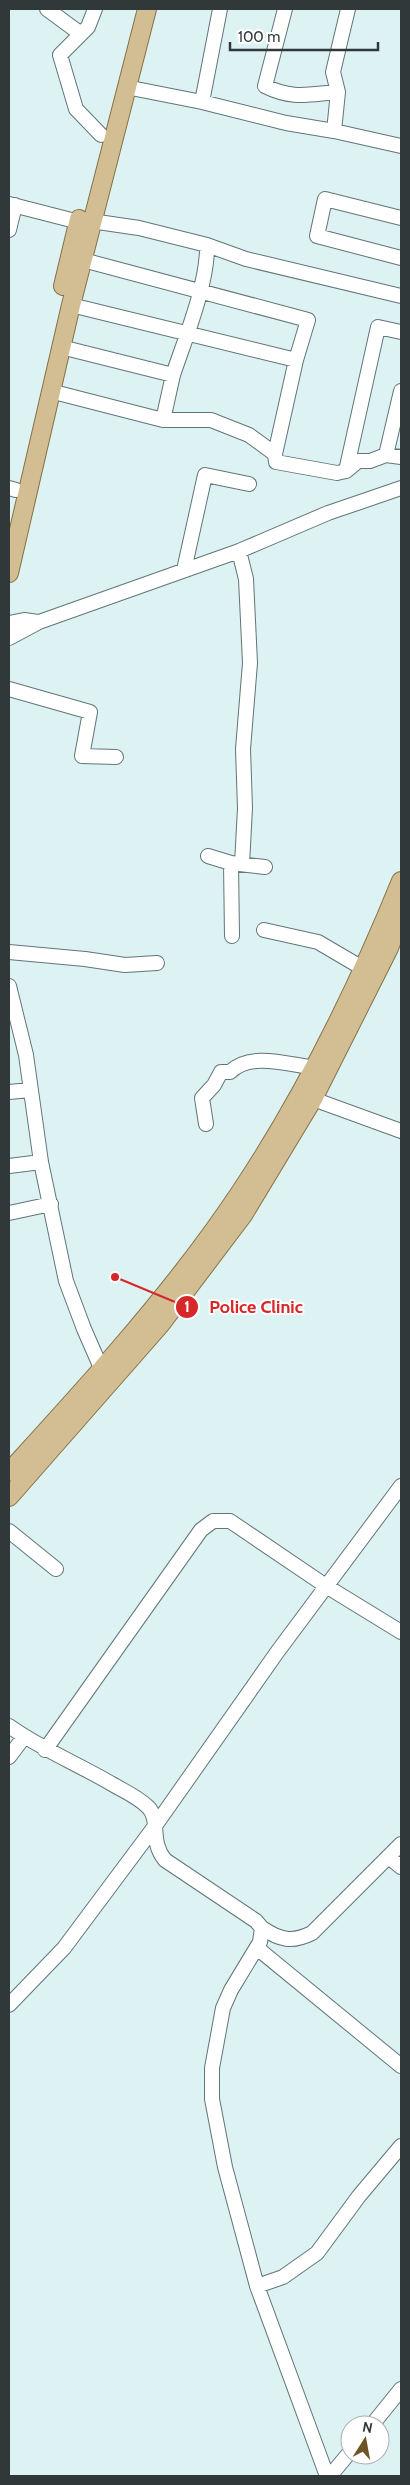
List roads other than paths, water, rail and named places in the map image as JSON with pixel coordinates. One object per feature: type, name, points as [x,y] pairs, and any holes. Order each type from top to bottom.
[{"type":"main road","points":[[9,573],[82,260],[85,221],[102,135],[136,9]]},
{"type":"main road","points":[[9,521],[12,489],[85,221],[147,9]]},
{"type":"main road","points":[[9,1497],[105,1377],[144,1320],[219,1223],[316,1068],[364,969],[401,881]]},
{"type":"main road","points":[[9,1472],[160,1325],[243,1215],[313,1099],[395,950],[401,916]]},
{"type":"street","points":[[47,9],[81,34]]},
{"type":"street","points":[[94,9],[88,27],[60,55],[76,108],[102,135]]},
{"type":"street","points":[[202,102],[220,9]]},
{"type":"street","points":[[285,9],[265,86],[278,92],[296,96],[338,92]]},
{"type":"street","points":[[334,131],[338,92],[333,72],[348,9]]},
{"type":"street","points":[[126,86],[202,102],[286,124],[334,131],[401,146]]},
{"type":"street","points":[[401,218],[326,199],[317,236],[401,258]]},
{"type":"street","points":[[9,230],[12,205],[85,221],[138,228],[207,245],[246,259],[401,296]]},
{"type":"street","points":[[163,420],[173,375],[199,291],[207,257],[207,245]]},
{"type":"street","points":[[82,260],[308,320],[296,360],[275,454],[276,462],[337,473],[346,471],[358,461],[370,461],[386,455],[401,457]]},
{"type":"street","points":[[71,305],[296,360]]},
{"type":"street","points":[[346,471],[378,327],[401,332]]},
{"type":"street","points":[[61,347],[173,375]]},
{"type":"street","points":[[50,391],[163,420],[211,420],[249,435],[275,454]]},
{"type":"street","points":[[386,455],[401,391]]},
{"type":"street","points":[[184,570],[205,476],[248,484]]},
{"type":"street","points":[[9,638],[39,622],[239,551],[328,513],[401,488]]},
{"type":"street","points":[[232,936],[236,864],[245,808],[242,749],[250,663],[246,579],[239,551]]},
{"type":"street","points":[[9,623],[24,620],[39,622]]},
{"type":"street","points":[[9,690],[90,712],[82,756],[116,757]]},
{"type":"street","points":[[208,856],[236,864],[265,867]]},
{"type":"street","points":[[264,930],[318,942],[364,969]]},
{"type":"street","points":[[9,952],[85,958],[125,965],[157,963]]},
{"type":"street","points":[[9,986],[26,1056],[42,1162],[66,1281],[105,1377]]},
{"type":"street","points":[[206,1124],[202,1098],[214,1085],[221,1072],[230,1072],[237,1065],[248,1060],[316,1068]]},
{"type":"street","points":[[9,1092],[31,1090]]},
{"type":"street","points":[[313,1099],[401,1131]]},
{"type":"street","points":[[9,1166],[42,1162]]},
{"type":"street","points":[[9,1213],[51,1204]]},
{"type":"street","points":[[9,2005],[64,1948],[155,1826],[326,1586],[401,1486]]},
{"type":"street","points":[[45,1750],[207,1524],[220,1520],[230,1521],[326,1586],[401,1632]]},
{"type":"street","points":[[9,1531],[56,1569]]},
{"type":"street","points":[[9,1726],[45,1750],[90,1771],[149,1807],[155,1826],[154,1834],[158,1851],[165,1860],[256,1921],[262,1928],[277,1938],[288,1940],[300,1939],[312,1933],[401,1844]]},
{"type":"street","points":[[9,1756],[24,1737]]},
{"type":"street","points":[[388,1858],[401,1868]]},
{"type":"street","points":[[262,1928],[257,1948],[231,1990],[223,2008],[212,2068],[212,2098],[223,2157],[257,2286],[327,2476]]},
{"type":"street","points":[[257,1948],[401,2066]]},
{"type":"street","points":[[257,2286],[283,2277],[317,2254],[359,2196],[401,2146]]},
{"type":"street","points":[[380,2415],[401,2389]]},
{"type":"street","points":[[330,2476],[340,2464]]},
{"type":"place","name":"Police Clinic","points":[[115,1277]]}]
